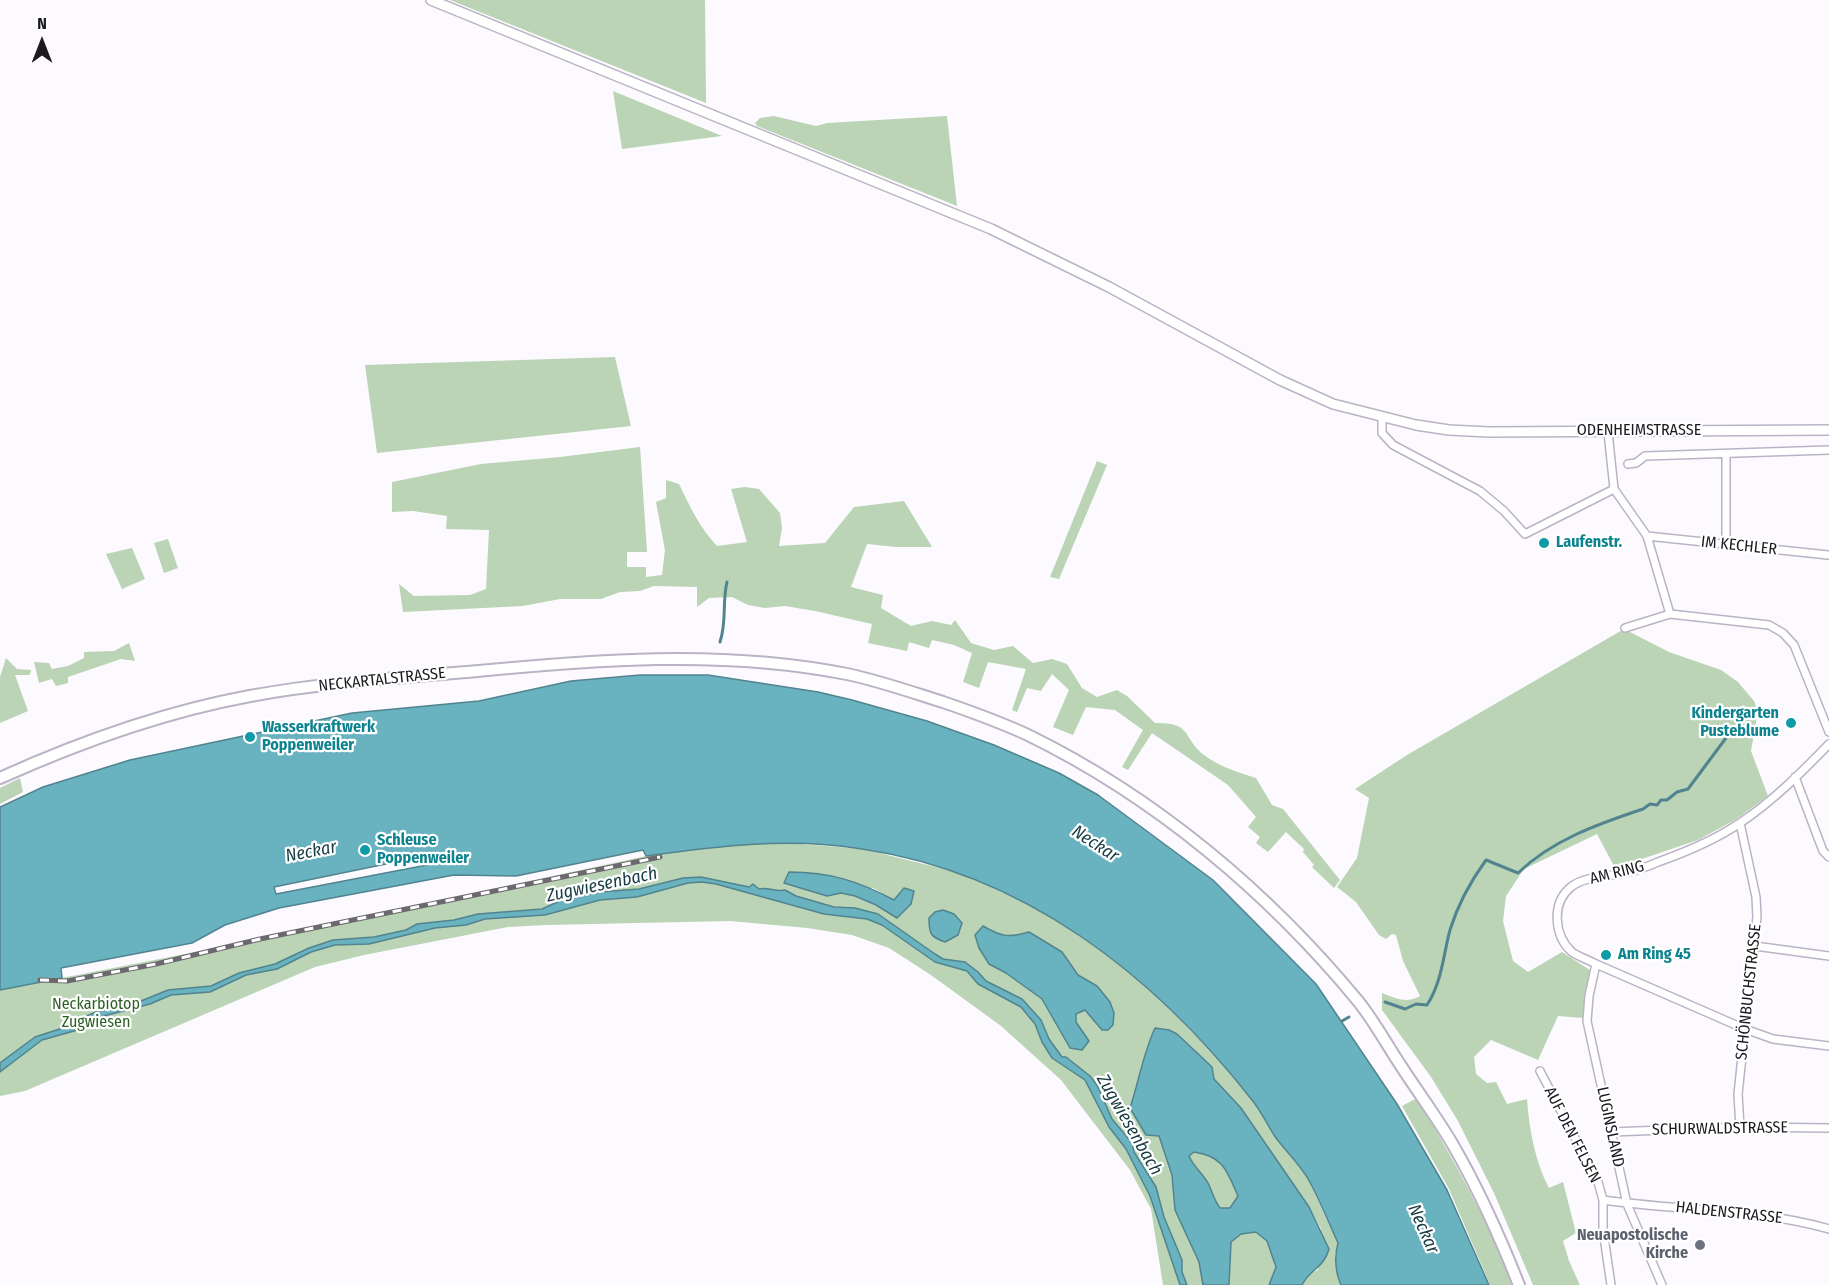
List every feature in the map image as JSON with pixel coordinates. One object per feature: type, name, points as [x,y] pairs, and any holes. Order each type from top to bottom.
[{"type":"main road","name":"NECKARTALSTRASSE","points":[[0,778],[73,747],[159,717],[282,690],[362,681],[582,662],[657,658],[720,659],[778,664],[845,674],[883,683],[990,719],[1025,734],[1121,787],[1177,826],[1236,876],[1312,950],[1357,1001],[1376,1028],[1453,1145],[1496,1227],[1519,1285]]},
{"type":"street","name":"ODENHEIMSTRASSE","points":[[431,0],[991,229],[1109,287],[1280,380],[1333,404],[1382,418],[1449,430],[1489,432],[1829,430]]},
{"type":"street","points":[[1382,418],[1382,433],[1393,445],[1480,491],[1525,534],[1614,489]]},
{"type":"street","points":[[1608,432],[1614,489],[1647,536],[1670,614]]},
{"type":"street","name":"ODENHEIMSTRASSE","points":[[1628,465],[1636,463],[1645,456],[1829,450]]},
{"type":"street","points":[[1726,454],[1726,544]]},
{"type":"street","name":"IM KECHLER","points":[[1647,536],[1829,554]]},
{"type":"street","points":[[1625,628],[1670,614],[1763,624],[1783,633],[1794,645],[1829,732]]},
{"type":"street","name":"AM RING","points":[[1829,744],[1795,777],[1740,823],[1701,845],[1658,862],[1626,873],[1582,881],[1571,886],[1558,908],[1557,917],[1560,935],[1573,952],[1596,964],[1773,1039],[1829,1046]]},
{"type":"street","points":[[1795,777],[1823,851],[1829,857]]},
{"type":"street","name":"SCHÖNBUCHSTRASSE","points":[[1740,823],[1756,897],[1755,946],[1738,1094],[1740,1127]]},
{"type":"street","points":[[1755,946],[1829,956]]},
{"type":"street","name":"LUGINSLAND","points":[[1596,964],[1589,996],[1587,1021],[1628,1204],[1662,1285]]},
{"type":"street","name":"AUF DEN FELSEN","points":[[1540,1071],[1598,1182],[1603,1200],[1604,1230],[1611,1285]]},
{"type":"street","name":"SCHURWALDSTRASSE","points":[[1612,1132],[1740,1127],[1829,1128]]},
{"type":"street","name":"AUF DEN FELSEN","points":[[1603,1200],[1628,1204]]},
{"type":"street","name":"HALDENSTRASSE","points":[[1628,1204],[1746,1212],[1780,1217],[1829,1229]]},
{"type":"green space","points":[[450,0],[705,0],[706,103]]},
{"type":"green space","points":[[613,91],[722,136],[622,149]]},
{"type":"green space","points":[[774,116],[816,126],[827,123],[947,116],[957,206],[757,126],[755,123],[760,118]]},
{"type":"green space","points":[[615,357],[631,426],[377,453],[365,365]]},
{"type":"green space","points":[[640,447],[647,552],[627,552],[627,567],[646,567],[646,577],[662,575],[665,550],[656,502],[666,498],[666,480],[679,484],[700,525],[717,546],[747,542],[731,489],[745,487],[759,489],[780,513],[782,528],[779,546],[825,543],[854,507],[904,501],[932,547],[867,544],[851,587],[883,595],[881,608],[911,626],[932,621],[951,625],[955,620],[971,643],[994,650],[1013,646],[1033,663],[1052,659],[1067,664],[1082,688],[1097,697],[1117,690],[1127,696],[1155,723],[1176,725],[1186,732],[1197,749],[1210,759],[1229,769],[1256,778],[1272,805],[1283,809],[1340,880],[1334,888],[1312,867],[1314,865],[1303,852],[1304,849],[1286,832],[1268,852],[1256,843],[1260,837],[1248,827],[1256,817],[1228,785],[1152,733],[1128,770],[1122,767],[1143,730],[1115,710],[1086,707],[1073,735],[1053,727],[1069,690],[1052,674],[1041,691],[1027,688],[1017,712],[1012,710],[1026,669],[988,662],[979,688],[963,682],[972,653],[954,645],[932,640],[929,648],[909,642],[907,651],[868,643],[872,624],[785,606],[765,608],[748,605],[732,597],[709,598],[697,607],[697,587],[654,586],[640,591],[620,592],[601,599],[560,599],[523,606],[403,612],[399,584],[414,596],[470,595],[486,589],[489,530],[446,529],[447,516],[413,511],[392,512],[392,482],[481,464]]},
{"type":"green space","points":[[1097,461],[1107,465],[1059,579],[1050,577]]},
{"type":"green space","points":[[168,539],[178,568],[164,573],[154,543]]},
{"type":"green space","points":[[132,548],[145,579],[122,589],[106,554]]},
{"type":"green space","points":[[1624,629],[1669,652],[1721,670],[1738,682],[1754,701],[1758,711],[1751,751],[1768,796],[1735,820],[1698,840],[1615,868],[1597,834],[1524,869],[1506,896],[1503,921],[1513,961],[1528,972],[1562,952],[1593,972],[1583,1018],[1558,1016],[1538,1060],[1491,1040],[1474,1057],[1476,1074],[1487,1083],[1496,1082],[1507,1104],[1527,1099],[1534,1145],[1544,1178],[1549,1188],[1563,1182],[1576,1233],[1563,1241],[1580,1285],[1533,1285],[1494,1193],[1458,1121],[1431,1077],[1382,1010],[1382,993],[1405,1000],[1420,996],[1403,961],[1396,935],[1392,934],[1386,939],[1379,935],[1356,902],[1337,887],[1357,858],[1369,798],[1355,789],[1407,755]]},
{"type":"green space","points":[[129,643],[135,661],[121,659],[68,677],[68,683],[56,686],[52,679],[39,683],[34,662],[49,663],[52,669],[68,666],[84,658],[84,652],[114,651]]},
{"type":"green space","points":[[6,658],[17,669],[31,670],[30,675],[15,675],[28,711],[0,723],[0,677]]},
{"type":"green space","points":[[20,778],[23,792],[0,804],[0,788]]},
{"type":"green space","name":"Neckarbiotop Zugwiesen","points":[[776,842],[863,849],[956,872],[1040,909],[1078,933],[1114,959],[1166,1005],[1222,1063],[1254,1102],[1275,1137],[1307,1177],[1338,1243],[1335,1264],[1341,1285],[1302,1285],[1309,1273],[1318,1270],[1321,1229],[1309,1207],[1241,1108],[1214,1079],[1212,1067],[1139,1080],[1130,1108],[1159,1136],[1172,1175],[1175,1210],[1199,1262],[1203,1285],[1163,1285],[1151,1209],[1130,1170],[1061,1080],[1001,1026],[931,975],[889,948],[852,935],[807,928],[730,921],[508,927],[364,955],[315,967],[25,1091],[0,1096],[0,990],[252,941],[646,856],[720,846]],"holes":[[[873,888],[894,900],[897,918],[877,906],[841,893]],[[983,926],[1005,935],[1029,932],[1062,952],[1078,975],[1097,986],[1102,1030],[1085,1010],[1075,1014],[1076,1022],[1088,1041],[1064,1036],[1042,999],[1006,973],[989,964]]]},
{"type":"green space","points":[[1417,1098],[1469,1190],[1513,1285],[1490,1285],[1449,1189],[1402,1106]]},
{"type":"green space","points":[[1194,1152],[1212,1157],[1227,1172],[1238,1196],[1230,1208],[1220,1208],[1218,1205],[1207,1181],[1189,1156]]},
{"type":"green space","points":[[1256,1232],[1267,1241],[1276,1267],[1269,1285],[1229,1285],[1231,1242],[1241,1234]]},
{"type":"water","name":"Neckar","points":[[640,675],[708,675],[818,692],[927,721],[994,745],[1059,773],[1098,795],[1213,880],[1316,984],[1397,1104],[1447,1190],[1489,1285],[1341,1285],[1336,1264],[1338,1243],[1307,1177],[1276,1138],[1252,1100],[1172,1011],[1128,972],[1081,936],[1030,906],[977,881],[921,862],[862,849],[835,845],[781,843],[727,846],[646,856],[643,850],[516,876],[454,875],[279,908],[225,925],[192,943],[61,968],[62,978],[0,990],[0,807],[43,787],[130,760],[352,713],[479,701],[571,681]],"holes":[[[425,856],[427,865],[276,894],[274,887]]]},
{"type":"water","points":[[789,872],[804,872],[843,879],[894,900],[904,888],[914,891],[911,904],[897,918],[855,896],[841,893],[827,896],[784,883]]},
{"type":"water","points":[[701,877],[749,887],[753,884],[759,889],[785,890],[796,896],[834,907],[855,908],[878,914],[943,959],[965,962],[986,981],[1022,999],[1041,1020],[1049,1039],[1062,1057],[1066,1057],[1090,1076],[1097,1085],[1112,1119],[1132,1143],[1134,1152],[1156,1187],[1164,1217],[1182,1260],[1182,1272],[1187,1285],[1180,1285],[1150,1196],[1126,1149],[1109,1127],[1085,1080],[1052,1058],[1035,1024],[1021,1007],[978,984],[967,971],[935,962],[882,925],[867,919],[824,914],[716,884],[688,883],[637,897],[600,900],[545,915],[485,919],[466,925],[435,928],[369,944],[335,945],[311,952],[277,969],[246,975],[210,992],[171,995],[150,1004],[100,1017],[81,1029],[42,1040],[0,1072],[0,1063],[35,1037],[75,1024],[96,1012],[141,1001],[168,990],[211,986],[239,973],[275,964],[333,940],[374,937],[406,930],[417,924],[454,920],[478,914],[542,909],[564,899],[600,892],[639,889],[683,878]]},
{"type":"water","points":[[943,910],[954,914],[962,923],[958,935],[945,942],[933,936],[929,923],[929,918],[935,912]]},
{"type":"water","points":[[983,926],[1005,935],[1029,932],[1062,952],[1078,975],[1097,986],[1110,1002],[1114,1013],[1113,1025],[1108,1030],[1102,1030],[1085,1010],[1076,1014],[1076,1022],[1089,1041],[1082,1050],[1070,1048],[1042,999],[1006,973],[989,964],[979,948],[975,935]]},
{"type":"water","points":[[1155,1028],[1169,1030],[1177,1034],[1212,1067],[1214,1079],[1241,1108],[1309,1207],[1329,1249],[1324,1260],[1302,1285],[1269,1285],[1276,1267],[1267,1241],[1256,1232],[1241,1234],[1231,1242],[1229,1285],[1203,1285],[1199,1262],[1175,1210],[1172,1175],[1159,1136],[1146,1135],[1130,1108]],"holes":[[[1194,1152],[1218,1161],[1231,1179],[1238,1196],[1230,1208],[1220,1208],[1207,1181],[1189,1156]]]},
{"type":"waterway","points":[[720,642],[727,582]]},
{"type":"waterway","points":[[1385,1002],[1405,1009],[1416,1004],[1427,1005],[1439,978],[1450,930],[1457,911],[1486,860],[1518,873],[1531,861],[1576,834],[1643,809],[1650,804],[1657,805],[1661,800],[1667,800],[1677,792],[1688,789],[1726,738],[1752,711]]},
{"type":"waterway","points":[[1342,1021],[1349,1017]]},
{"type":"railway","points":[[40,980],[67,981],[156,964],[260,939],[660,857]]},
{"type":"place","name":"Laufenstr.","points":[[1544,543]]},
{"type":"place","name":"Kindergarten Pusteblume","points":[[1791,723]]},
{"type":"place","name":"Wasserkraftwerk Poppenweiler","points":[[250,737]]},
{"type":"place","name":"Schleuse Poppenweiler","points":[[365,850]]},
{"type":"place","name":"Am Ring 45","points":[[1606,955]]},
{"type":"place","name":"Neuapostolische Kirche","points":[[1700,1245]]},
{"type":"water label","name":"Zugwiesenbach","points":[[602,885]]},
{"type":"water label","name":"Zugwiesenbach","points":[[1129,1125]]}]
